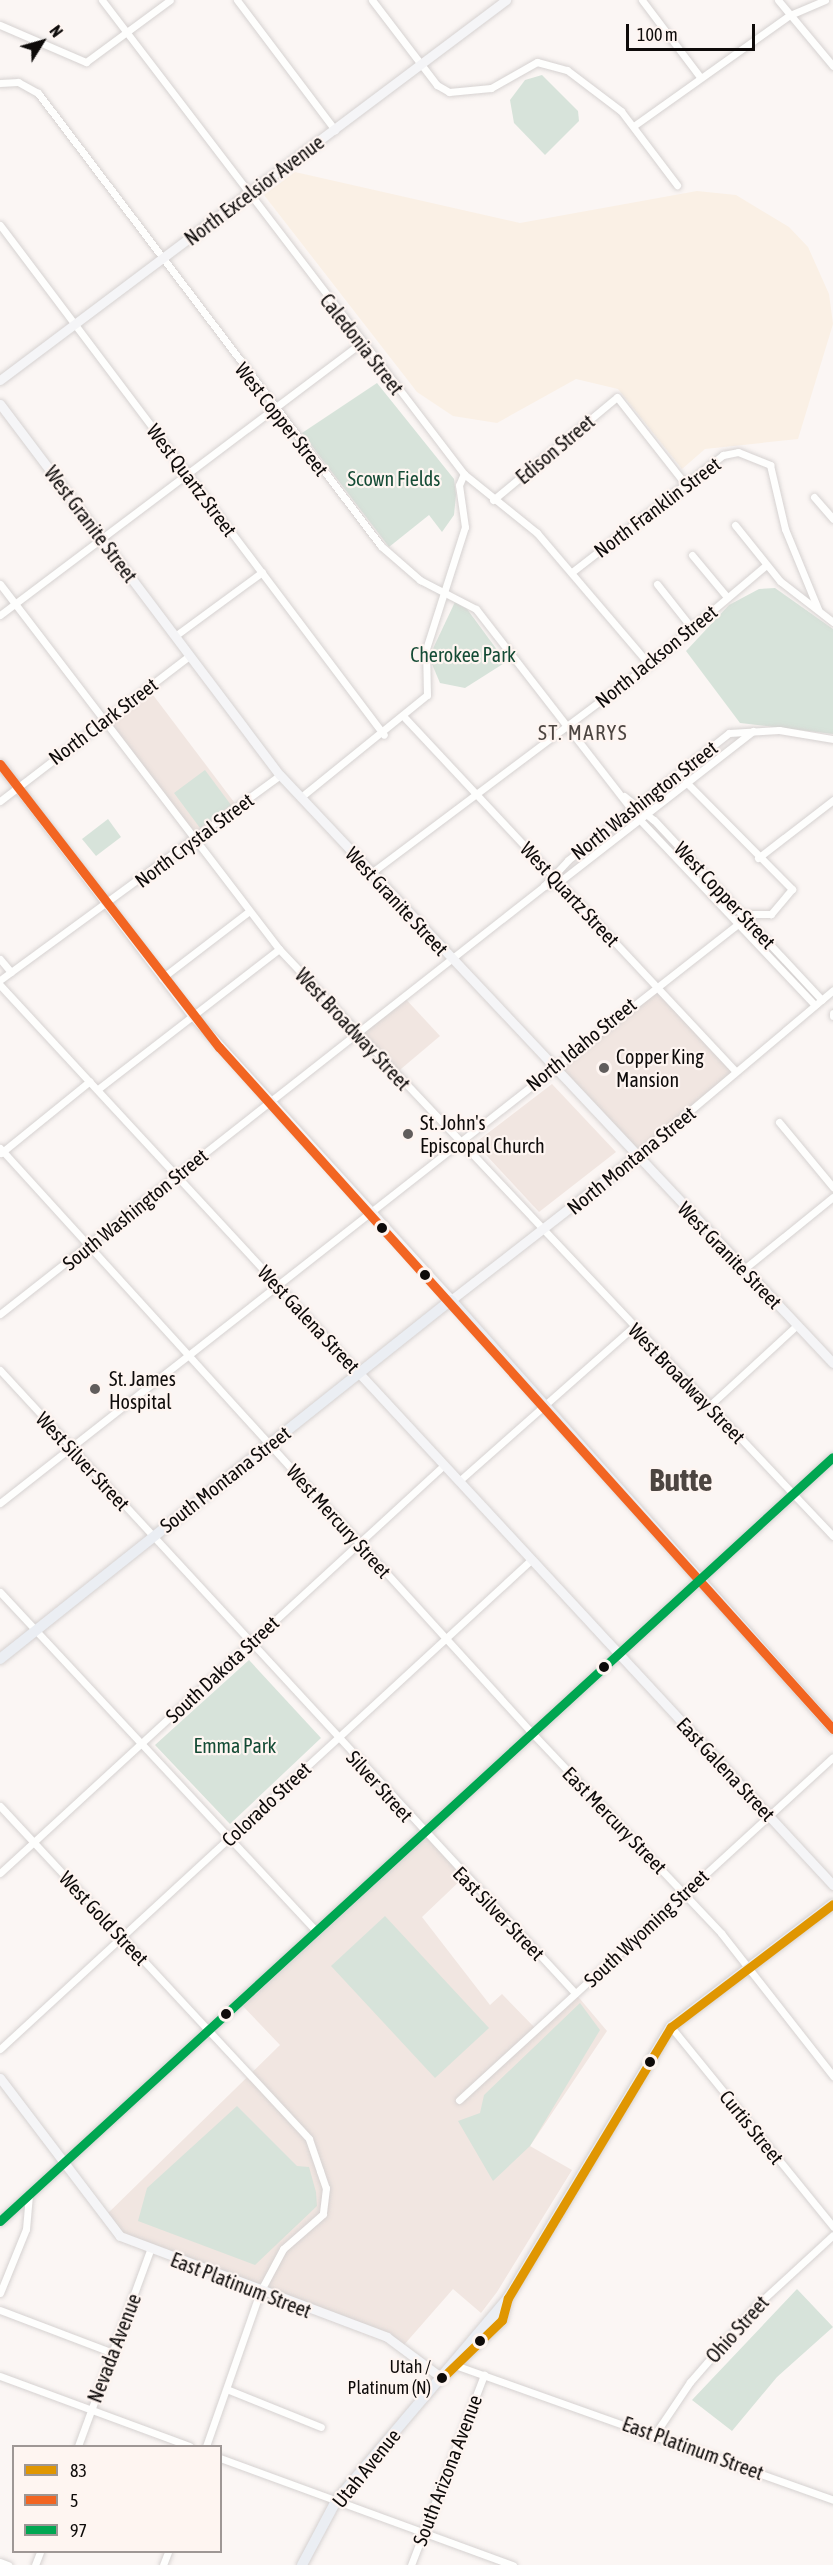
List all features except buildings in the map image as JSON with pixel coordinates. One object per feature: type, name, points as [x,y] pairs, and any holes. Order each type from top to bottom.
[{"type":"main road","name":"South Montana Street","points":[[0,1659],[451,1300]]},
{"type":"main road","points":[[451,1300],[833,1729]]},
{"type":"main road","points":[[508,2298],[671,2027],[833,1904]]},
{"type":"main road","name":"Utah Avenue","points":[[302,2565],[336,2500],[442,2378],[502,2320],[508,2298]]},
{"type":"main road","name":"Utah Avenue","points":[[455,2365],[508,2298]]},
{"type":"street","name":"Caledonia Street","points":[[102,0],[361,344],[464,474],[493,500],[537,533],[649,664]]},
{"type":"street","points":[[0,25],[86,62],[170,0]]},
{"type":"street","points":[[237,0],[335,130]]},
{"type":"street","points":[[372,0],[420,64],[442,89],[467,94],[491,88],[544,62],[583,81],[635,125],[677,185]]},
{"type":"street","name":"North Excelsior Avenue","points":[[0,380],[506,0]]},
{"type":"street","points":[[642,0],[700,77]]},
{"type":"street","points":[[778,0],[833,66]]},
{"type":"street","points":[[635,125],[789,15],[825,0]]},
{"type":"street","name":"West Copper Street","points":[[0,83],[18,82],[38,93],[274,409],[388,554],[476,609],[564,729],[624,796],[631,810],[738,924],[818,1002]]},
{"type":"street","name":"West Quartz Street","points":[[0,225],[384,735]]},
{"type":"street","points":[[0,615],[361,344]]},
{"type":"street","name":"Edison Street","points":[[493,500],[617,397],[686,485]]},
{"type":"street","name":"West Granite Street","points":[[0,404],[280,775],[635,1157],[833,1364]]},
{"type":"street","name":"North Franklin Street","points":[[572,572],[723,455],[738,452],[770,465],[785,529],[818,609]]},
{"type":"street","points":[[301,797],[405,718],[427,695],[426,649],[447,592],[465,527],[459,485],[464,474]]},
{"type":"street","points":[[814,497],[833,519]]},
{"type":"street","points":[[735,525],[766,566],[833,622]]},
{"type":"street","points":[[692,555],[727,597]]},
{"type":"street","name":"North Jackson Street","points":[[371,873],[649,664],[766,566]]},
{"type":"street","points":[[175,636],[261,572]]},
{"type":"street","name":"West Broadway Street","points":[[0,584],[248,912],[279,949],[542,1231],[833,1536]]},
{"type":"street","points":[[657,584],[691,627]]},
{"type":"street","name":"North Clark Street","points":[[0,801],[189,656]]},
{"type":"street","name":"West Quartz Street","points":[[405,718],[735,1071]]},
{"type":"street","name":"North Washington Street","points":[[544,886],[559,882],[753,731]]},
{"type":"street","name":"North Washington Street","points":[[269,1102],[544,886],[552,874],[638,803],[729,733],[753,731],[833,739]]},
{"type":"street","points":[[821,737],[833,744]]},
{"type":"street","points":[[0,764],[193,1016],[451,1300]]},
{"type":"street","name":"North Crystal Street","points":[[0,980],[108,905],[280,775]]},
{"type":"street","points":[[686,782],[792,891],[771,914],[743,914]]},
{"type":"street","name":"West Copper Street","points":[[624,796],[638,803],[743,914],[818,1002]]},
{"type":"street","points":[[758,858],[833,800]]},
{"type":"street","points":[[162,978],[248,912]]},
{"type":"street","name":"North Idaho Street","points":[[0,1503],[655,985],[738,924]]},
{"type":"street","points":[[98,1089],[279,949]]},
{"type":"street","points":[[0,958],[11,972]]},
{"type":"street","name":"West Galena Street","points":[[0,985],[618,1654]]},
{"type":"street","name":"North Montana Street","points":[[451,1300],[635,1157],[833,990]]},
{"type":"street","points":[[1,1151],[90,1081]]},
{"type":"street","name":"South Washington Street","points":[[0,1314],[89,1249],[269,1102]]},
{"type":"street","points":[[779,1122],[833,1187]]},
{"type":"street","name":"West Mercury Street","points":[[1,1151],[532,1733]]},
{"type":"street","points":[[744,1269],[833,1197]]},
{"type":"street","points":[[709,1406],[797,1325]]},
{"type":"street","points":[[459,1481],[542,1402],[633,1327]]},
{"type":"street","name":"West Silver Street","points":[[0,1370],[69,1449],[154,1536],[337,1737]]},
{"type":"street","points":[[0,2221],[833,1457]]},
{"type":"street","name":"South Dakota Street","points":[[0,1873],[444,1465]]},
{"type":"street","name":"Colorado Street","points":[[0,2049],[120,1936],[230,1838],[532,1559]]},
{"type":"street","points":[[0,1592],[316,1931]]},
{"type":"street","name":"East Galena Street","points":[[618,1654],[833,1885]]},
{"type":"street","name":"East Mercury Street","points":[[532,1733],[685,1893],[749,1967],[833,2076]]},
{"type":"street","name":"Silver Street","points":[[337,1737],[423,1833]]},
{"type":"street","name":"South Wyoming Street","points":[[459,2100],[833,1757]]},
{"type":"street","name":"West Gold Street","points":[[0,1806],[309,2139],[326,2203],[323,2214],[283,2248],[260,2292]]},
{"type":"street","name":"East Silver Street","points":[[423,1833],[575,1993]]},
{"type":"street","name":"Curtis Street","points":[[671,2027],[833,2226]]},
{"type":"street","name":"East Platinum Street","points":[[0,2078],[107,2225],[150,2250],[387,2337],[442,2378]]},
{"type":"street","points":[[0,2293],[26,2229],[28,2195]]},
{"type":"street","name":"Ohio Street","points":[[655,2434],[690,2382],[757,2305],[833,2235]]},
{"type":"street","name":"Nevada Avenue","points":[[78,2445],[150,2250]]},
{"type":"street","points":[[206,2445],[229,2390],[260,2292]]},
{"type":"street","points":[[0,2310],[114,2353]]},
{"type":"street","name":"East Platinum Street","points":[[455,2365],[655,2434],[833,2500]]},
{"type":"street","name":"South Arizona Avenue","points":[[411,2565],[484,2374]]},
{"type":"street","points":[[0,2376],[186,2445]]},
{"type":"street","points":[[229,2390],[321,2427]]},
{"type":"street","points":[[222,2459],[422,2534],[513,2565]]},
{"type":"street","points":[[0,2562],[8,2565]]},
{"type":"shaded area","points":[[295,172],[520,223],[697,191],[736,195],[789,227],[808,247],[829,294],[833,324],[798,439],[705,449],[682,469],[618,389],[576,379],[497,423],[453,416],[417,392],[264,195]]},
{"type":"shaded area","points":[[147,687],[237,806],[193,839],[103,720]]},
{"type":"shaded area","points":[[655,985],[737,1069],[635,1157],[553,1067]]},
{"type":"shaded area","points":[[402,995],[440,1036],[395,1074],[357,1033]]},
{"type":"shaded area","points":[[552,1084],[616,1152],[539,1212],[475,1143]]},
{"type":"shaded area","points":[[423,1833],[464,1877],[422,1917],[490,2005],[502,1994],[536,2029],[575,1993],[607,2031],[530,2146],[572,2170],[497,2292],[481,2313],[453,2289],[403,2346],[120,2236],[102,2219],[280,2045],[239,2002]]},
{"type":"green space","points":[[542,75],[578,111],[579,121],[545,155],[514,123],[510,100],[525,80]]},
{"type":"green space","name":"Scown Fields","points":[[377,383],[454,479],[456,495],[454,515],[442,532],[429,515],[389,547],[302,433]]},
{"type":"green space","points":[[775,588],[833,629],[833,734],[740,723],[686,651],[729,605],[759,589]]},
{"type":"green space","name":"Cherokee Park","points":[[455,602],[467,609],[506,662],[465,688],[440,683],[429,657]]},
{"type":"green space","points":[[205,770],[231,805],[200,828],[174,793]]},
{"type":"green space","points":[[108,819],[121,837],[96,856],[82,839]]},
{"type":"green space","name":"Emma Park","points":[[249,1660],[321,1738],[230,1824],[155,1745]]},
{"type":"green space","points":[[385,1916],[489,2028],[435,2078],[331,1966]]},
{"type":"green space","points":[[580,2003],[600,2030],[530,2146],[493,2181],[458,2121],[480,2113],[484,2095]]},
{"type":"green space","points":[[237,2106],[297,2166],[309,2167],[316,2192],[317,2206],[255,2265],[138,2221],[147,2188]]},
{"type":"green space","points":[[797,2289],[833,2327],[777,2377],[732,2431],[692,2400]]},
{"type":"transit line","name":"5","points":[[0,764],[219,1047],[833,1729]]},
{"type":"transit line","name":"97","points":[[0,2221],[833,1457]]},
{"type":"transit line","name":"83","points":[[442,2378],[502,2320],[508,2298],[671,2027],[833,1904]]},
{"type":"place","name":"Copper King Mansion","points":[[604,1068]]},
{"type":"place","name":"St. John's Episcopal Church","points":[[408,1134]]},
{"type":"place","name":"St. James Hospital","points":[[95,1389]]},
{"type":"place","name":"Utah / Platinum (N)","points":[[442,2378]]},
{"type":"district","name":"ST. MARYS","points":[[583,732]]},
{"type":"district","name":"Butte","points":[[681,1480]]}]
